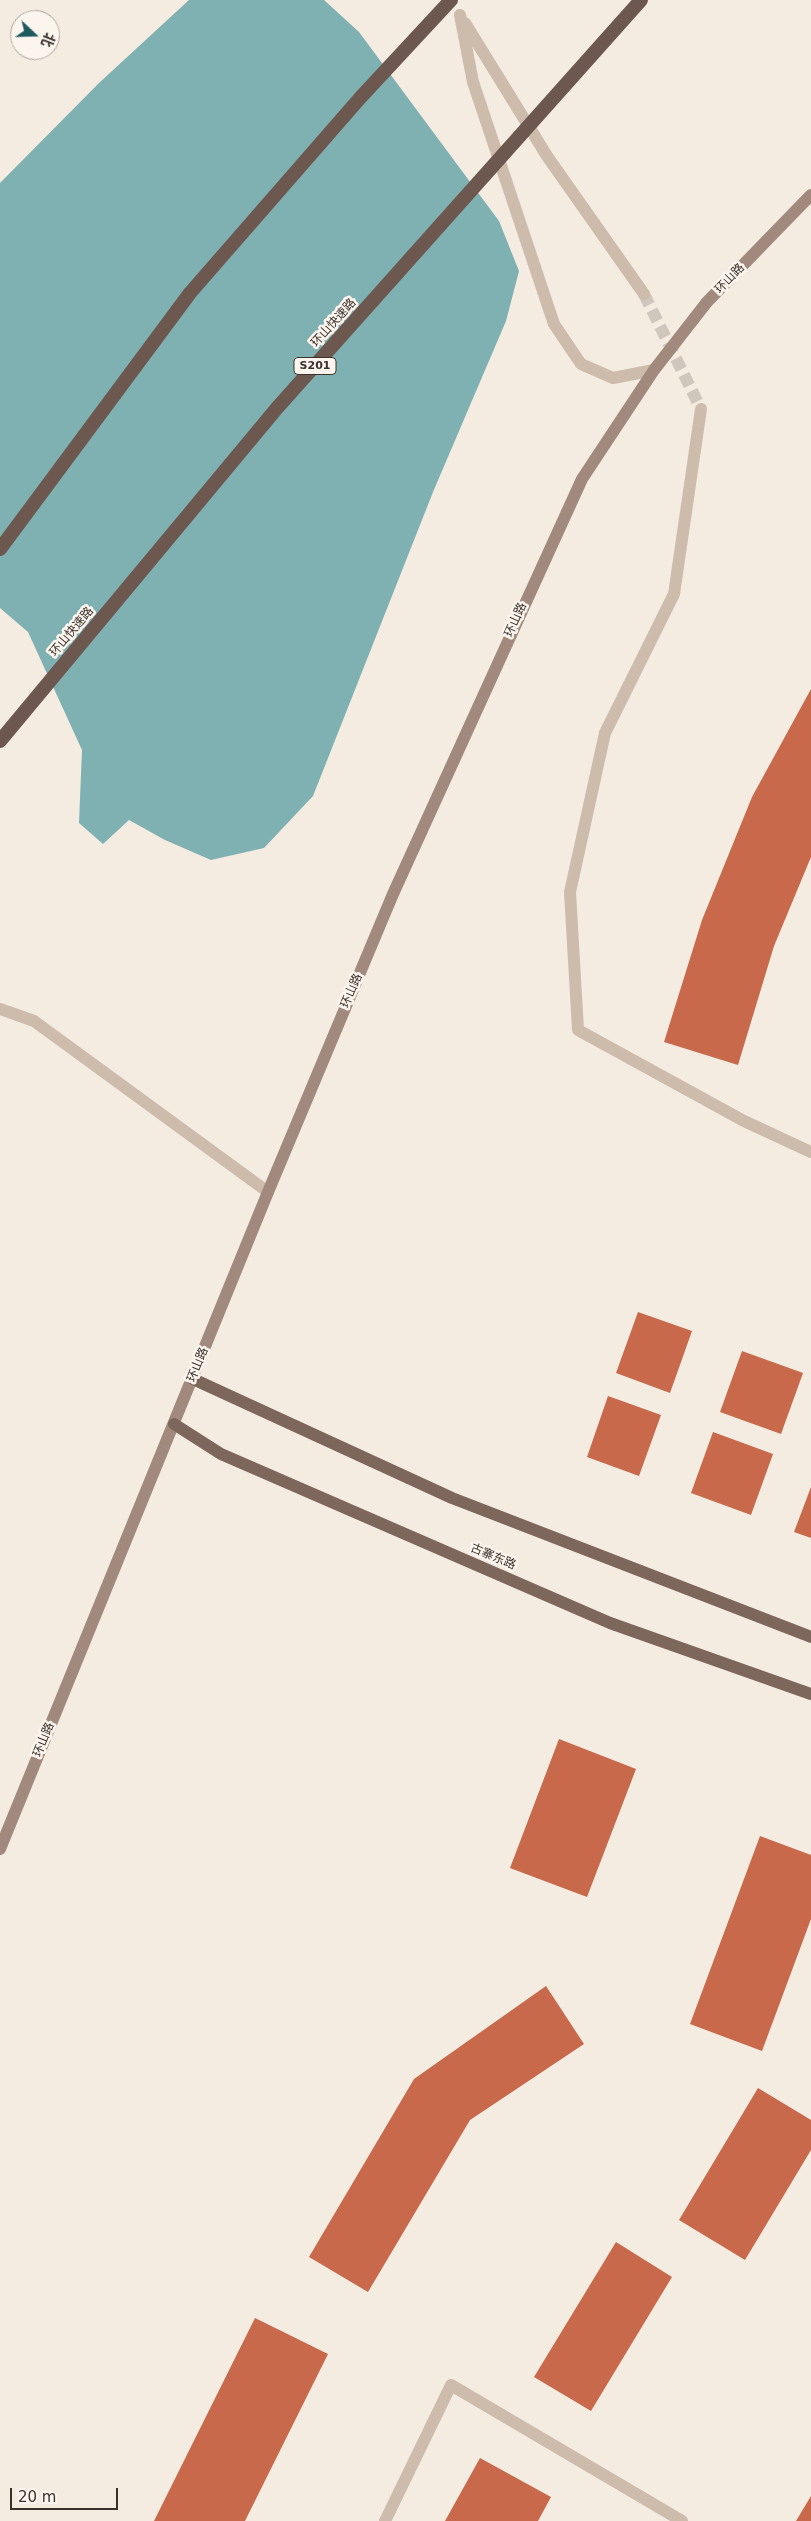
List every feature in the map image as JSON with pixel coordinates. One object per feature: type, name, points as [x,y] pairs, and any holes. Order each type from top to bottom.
[{"type":"highway","points":[[0,550],[190,294],[360,98],[451,0]]},
{"type":"highway","name":"环山快速路","points":[[0,742],[277,408],[641,0]]},
{"type":"main road","name":"环山路","points":[[0,1849],[268,1192],[393,894],[582,479],[654,370],[707,302],[811,195]]},
{"type":"main road","points":[[193,1379],[452,1498],[811,1637]]},
{"type":"main road","name":"古寨东路","points":[[174,1424],[221,1454],[610,1623],[811,1694]]},
{"type":"street","points":[[451,0],[546,156],[644,294]]},
{"type":"street","points":[[460,15],[473,82],[554,324],[581,364],[613,378],[654,370]]},
{"type":"street","points":[[701,409],[674,594],[605,733],[570,892],[578,1030],[744,1121],[811,1152]]},
{"type":"street","points":[[0,1008],[34,1021],[268,1192]]},
{"type":"street","points":[[385,2521],[451,2385],[682,2521]]},
{"type":"water","points":[[189,0],[324,0],[359,32],[499,221],[519,271],[506,321],[433,492],[313,796],[264,848],[211,860],[165,840],[129,820],[103,844],[79,823],[82,750],[28,632],[0,608],[0,183],[99,83]]},
{"type":"building","points":[[811,689],[811,857],[774,946],[738,1065],[664,1042],[702,920],[752,797]]},
{"type":"building","points":[[638,1312],[692,1331],[670,1393],[616,1373]]},
{"type":"building","points":[[742,1351],[803,1373],[781,1434],[720,1412]]},
{"type":"building","points":[[608,1396],[661,1415],[639,1476],[587,1457]]},
{"type":"building","points":[[713,1432],[773,1454],[751,1515],[691,1493]]},
{"type":"building","points":[[811,1487],[811,1538],[794,1532]]},
{"type":"building","points":[[559,1739],[636,1769],[587,1897],[510,1868]]},
{"type":"building","points":[[760,1836],[811,1855],[811,1919],[762,2051],[690,2024]]},
{"type":"building","points":[[546,1986],[584,2044],[470,2120],[368,2292],[309,2257],[414,2079]]},
{"type":"building","points":[[758,2088],[811,2120],[811,2150],[745,2260],[679,2220]]},
{"type":"building","points":[[616,2242],[672,2277],[591,2411],[534,2377]]},
{"type":"building","points":[[255,2318],[328,2354],[245,2521],[154,2521]]},
{"type":"building","points":[[480,2458],[551,2497],[538,2521],[445,2521]]},
{"type":"building","points":[[811,2496],[811,2521],[796,2521]]},
{"type":"tunnel","points":[[644,294],[701,409]]}]
